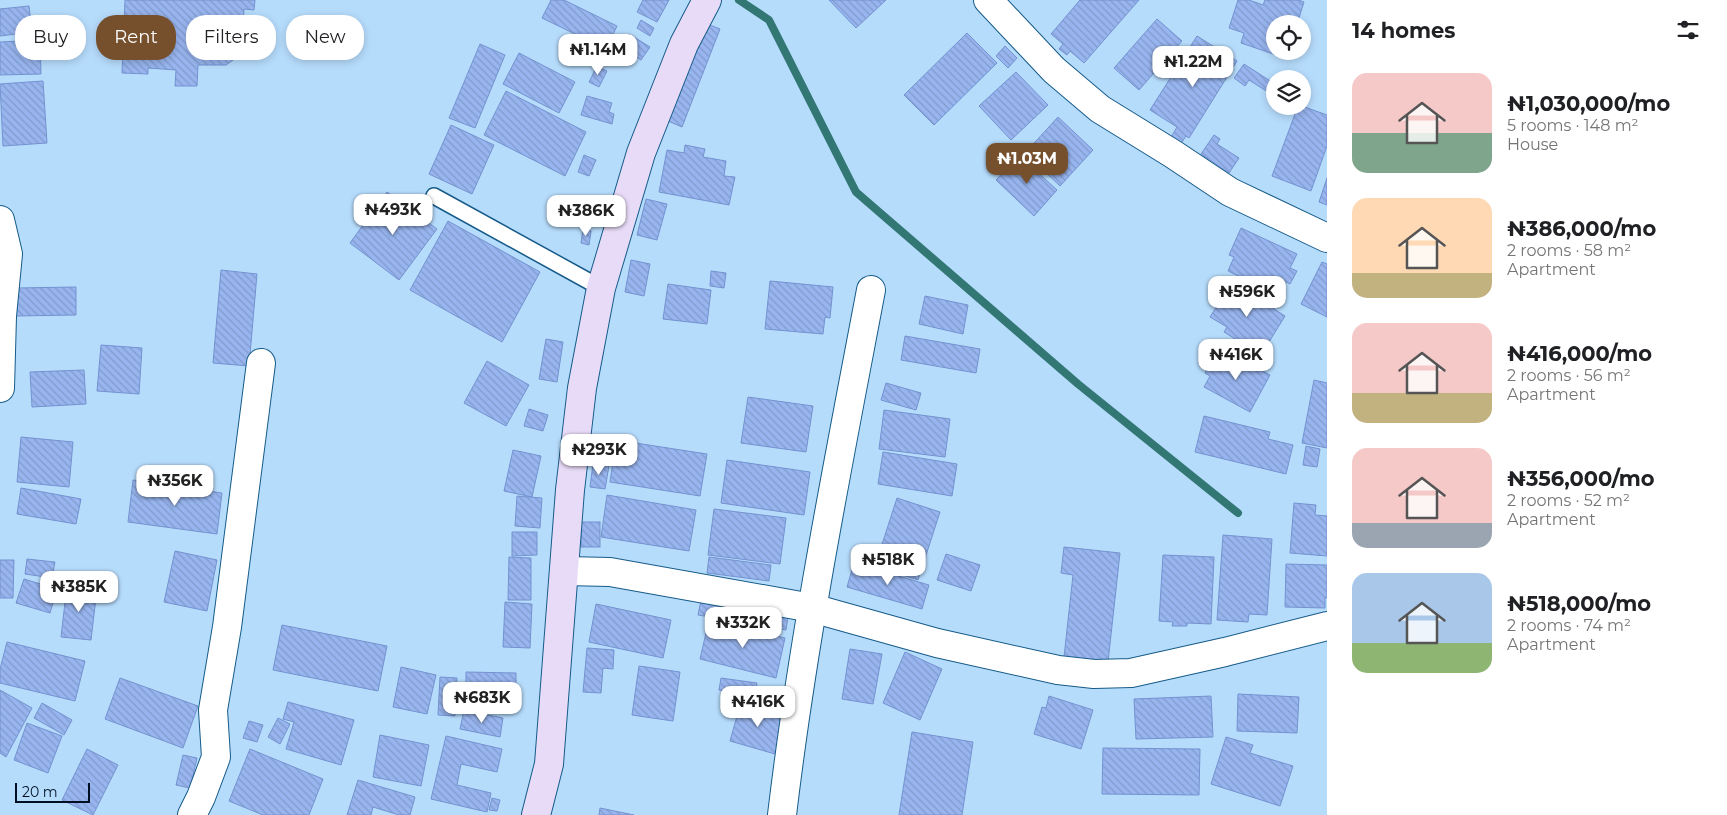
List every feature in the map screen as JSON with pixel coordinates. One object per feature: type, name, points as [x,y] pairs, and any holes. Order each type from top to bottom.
[{"type":"street","points":[[536,815],[549,764],[570,490],[582,388],[601,288],[641,153],[684,44],[706,0]]},
{"type":"street","points":[[988,0],[1054,70],[1100,109],[1230,192],[1327,238]]},
{"type":"street","points":[[0,220],[8,254],[1,316],[0,388]]},
{"type":"street","points":[[782,815],[789,753],[812,608],[871,290]]},
{"type":"street","points":[[192,815],[202,797],[216,757],[213,710],[227,628],[260,363]]},
{"type":"street","points":[[565,571],[610,572],[812,608],[937,643],[1058,670],[1094,674],[1131,673],[1327,626]]},
{"type":"lane","points":[[434,196],[601,288]]},
{"type":"building","points":[[125,0],[255,0],[254,10],[244,9],[244,15],[186,15],[186,60],[233,60],[226,65],[198,65],[197,86],[175,86],[176,70],[148,68],[148,74],[122,73],[123,60],[176,60],[176,15],[124,15]]},
{"type":"building","points":[[551,0],[564,0],[617,26],[606,49],[542,18]]},
{"type":"building","points":[[643,0],[669,0],[657,22],[637,12]]},
{"type":"building","points":[[829,0],[886,0],[856,28]]},
{"type":"building","points":[[1080,0],[1139,0],[1084,63],[1070,51],[1067,55],[1059,49],[1063,44],[1051,34]]},
{"type":"building","points":[[1238,0],[1249,0],[1263,5],[1265,0],[1299,0],[1304,2],[1300,15],[1266,15],[1266,52],[1241,43],[1244,33],[1229,28]]},
{"type":"building","points":[[29,6],[30,15],[15,15],[15,34],[0,36],[0,9]]},
{"type":"building","points":[[1157,19],[1182,41],[1139,90],[1114,68]]},
{"type":"building","points":[[641,20],[654,28],[650,36],[637,28]]},
{"type":"building","points":[[705,23],[720,29],[682,127],[668,121],[692,56],[694,57],[703,34]]},
{"type":"building","points":[[967,33],[997,63],[934,125],[904,95]]},
{"type":"building","points":[[629,34],[650,47],[641,60],[621,47]]},
{"type":"building","points":[[1197,36],[1237,61],[1189,138],[1186,136],[1180,145],[1170,139],[1177,127],[1150,110]]},
{"type":"building","points":[[15,41],[15,60],[41,60],[41,74],[0,75],[0,42]]},
{"type":"building","points":[[480,44],[505,55],[475,128],[449,118]]},
{"type":"building","points":[[1005,46],[1017,58],[1008,68],[996,56]]},
{"type":"building","points":[[519,53],[575,82],[559,113],[503,84]]},
{"type":"building","points":[[1244,64],[1266,78],[1266,91],[1249,80],[1245,86],[1234,78]]},
{"type":"building","points":[[597,66],[607,71],[599,87],[589,82]]},
{"type":"building","points":[[1016,72],[1048,105],[1011,140],[979,106]]},
{"type":"building","points":[[43,81],[47,143],[3,146],[0,84]]},
{"type":"building","points":[[506,91],[586,132],[565,176],[484,135]]},
{"type":"building","points":[[587,96],[612,103],[609,112],[614,114],[612,124],[581,115]]},
{"type":"building","points":[[1311,109],[1327,115],[1327,146],[1311,191],[1272,176],[1295,115],[1311,115]]},
{"type":"building","points":[[1058,117],[1093,150],[1060,186],[1025,153]]},
{"type":"building","points":[[451,125],[494,145],[472,194],[429,174]]},
{"type":"building","points":[[1214,135],[1220,139],[1217,144],[1239,158],[1229,173],[1201,154]]},
{"type":"building","points":[[685,145],[705,149],[703,157],[726,161],[724,176],[735,177],[729,205],[659,192],[667,150],[684,153]]},
{"type":"building","points":[[584,155],[596,160],[589,176],[578,172]]},
{"type":"building","points":[[1019,155],[1057,190],[1034,216],[996,180]]},
{"type":"building","points":[[1327,178],[1327,205],[1319,202]]},
{"type":"building","points":[[387,192],[437,229],[399,280],[350,243]]},
{"type":"building","points":[[646,199],[667,204],[657,240],[637,235]]},
{"type":"building","points":[[448,221],[540,272],[502,342],[410,290]]},
{"type":"building","points":[[1241,228],[1297,254],[1290,268],[1297,271],[1290,284],[1282,280],[1276,294],[1228,271],[1234,257],[1229,255]]},
{"type":"building","points":[[583,229],[591,231],[589,245],[581,243]]},
{"type":"building","points":[[631,260],[650,264],[644,296],[625,292]]},
{"type":"building","points":[[1322,262],[1327,264],[1327,317],[1301,304]]},
{"type":"building","points":[[221,270],[257,274],[249,366],[213,363]]},
{"type":"building","points":[[711,271],[726,273],[724,288],[710,286]]},
{"type":"building","points":[[770,281],[833,287],[830,318],[825,317],[823,334],[765,329]]},
{"type":"building","points":[[1232,282],[1285,316],[1261,355],[1224,332],[1227,327],[1210,317]]},
{"type":"building","points":[[668,284],[711,290],[707,324],[663,319]]},
{"type":"building","points":[[76,287],[76,315],[16,316],[16,288]]},
{"type":"building","points":[[925,296],[968,305],[963,334],[919,324]]},
{"type":"building","points":[[905,336],[980,349],[976,373],[901,360]]},
{"type":"building","points":[[546,339],[563,342],[557,382],[539,379]]},
{"type":"building","points":[[101,345],[142,348],[139,394],[97,391]]},
{"type":"building","points":[[1224,350],[1270,375],[1250,412],[1204,387],[1210,376],[1205,373],[1210,363],[1215,366]]},
{"type":"building","points":[[487,361],[529,385],[506,426],[464,403]]},
{"type":"building","points":[[84,370],[86,404],[32,407],[30,372]]},
{"type":"building","points":[[1314,380],[1327,383],[1327,448],[1302,443]]},
{"type":"building","points":[[886,383],[921,393],[916,410],[881,400]]},
{"type":"building","points":[[748,397],[813,406],[806,452],[741,443]]},
{"type":"building","points":[[529,409],[548,415],[543,431],[524,426]]},
{"type":"building","points":[[884,410],[950,419],[945,457],[879,449]]},
{"type":"building","points":[[1204,416],[1270,432],[1268,439],[1293,445],[1286,474],[1195,452]]},
{"type":"building","points":[[21,437],[73,442],[69,487],[17,482]]},
{"type":"building","points":[[616,440],[707,454],[700,496],[610,482]]},
{"type":"building","points":[[1306,446],[1320,449],[1317,467],[1303,465]]},
{"type":"building","points":[[513,450],[541,456],[532,497],[504,491]]},
{"type":"building","points":[[883,452],[957,464],[952,496],[878,484]]},
{"type":"building","points":[[727,460],[810,472],[804,515],[721,503]]},
{"type":"building","points":[[593,464],[609,466],[605,489],[590,487]]},
{"type":"building","points":[[133,480],[222,493],[217,534],[128,522]]},
{"type":"building","points":[[21,488],[81,499],[76,524],[17,514]]},
{"type":"building","points":[[607,495],[696,510],[689,551],[601,537]]},
{"type":"building","points":[[517,496],[542,498],[540,528],[515,526]]},
{"type":"building","points":[[897,498],[940,512],[918,580],[875,566]]},
{"type":"building","points":[[1294,503],[1316,505],[1315,515],[1327,516],[1327,556],[1290,553]]},
{"type":"building","points":[[714,509],[786,518],[780,564],[708,555]]},
{"type":"building","points":[[581,522],[600,522],[600,547],[581,547]]},
{"type":"building","points":[[512,532],[537,532],[537,555],[512,556]]},
{"type":"building","points":[[1223,535],[1272,539],[1267,615],[1249,614],[1248,622],[1217,620]]},
{"type":"building","points":[[1064,547],[1120,553],[1108,662],[1064,657],[1073,575],[1061,573]]},
{"type":"building","points":[[175,551],[217,560],[207,611],[164,602]]},
{"type":"building","points":[[946,554],[980,565],[971,591],[937,580]]},
{"type":"building","points":[[1163,555],[1214,557],[1211,624],[1187,623],[1187,626],[1172,626],[1173,622],[1159,621]]},
{"type":"building","points":[[509,557],[531,558],[531,600],[508,600]]},
{"type":"building","points":[[709,557],[771,565],[769,581],[707,573]]},
{"type":"building","points":[[27,559],[55,562],[52,578],[25,574]]},
{"type":"building","points":[[0,560],[14,560],[13,598],[0,598]]},
{"type":"building","points":[[854,563],[929,585],[922,609],[847,587]]},
{"type":"building","points":[[1286,564],[1327,565],[1327,598],[1325,598],[1325,608],[1285,607]]},
{"type":"building","points":[[24,579],[57,589],[50,613],[16,603]]},
{"type":"building","points":[[67,585],[97,589],[91,640],[61,637]]},
{"type":"building","points":[[702,595],[789,610],[786,630],[698,615]]},
{"type":"building","points":[[505,602],[532,604],[530,648],[503,647]]},
{"type":"building","points":[[596,604],[671,620],[663,658],[589,642]]},
{"type":"building","points":[[709,620],[785,638],[776,678],[700,659]]},
{"type":"building","points":[[282,625],[387,646],[378,691],[273,670]]},
{"type":"building","points":[[7,642],[85,661],[75,701],[0,683],[0,669]]},
{"type":"building","points":[[587,648],[614,650],[613,669],[603,668],[601,693],[583,692]]},
{"type":"building","points":[[850,649],[882,654],[873,704],[842,699]]},
{"type":"building","points":[[905,652],[942,669],[920,720],[883,703]]},
{"type":"building","points":[[639,666],[680,672],[673,721],[632,715]]},
{"type":"building","points":[[401,667],[436,675],[427,714],[393,707]]},
{"type":"building","points":[[466,672],[516,673],[516,689],[466,689]]},
{"type":"building","points":[[440,677],[457,678],[455,716],[438,715]]},
{"type":"building","points":[[120,678],[198,706],[183,748],[105,719]]},
{"type":"building","points":[[721,678],[757,683],[755,695],[719,690]]},
{"type":"building","points":[[0,690],[32,708],[6,757],[0,753]]},
{"type":"building","points":[[1238,694],[1299,697],[1297,733],[1237,731]]},
{"type":"building","points":[[1049,696],[1093,710],[1081,749],[1034,734],[1042,707],[1046,708]]},
{"type":"building","points":[[1211,696],[1213,737],[1136,739],[1134,699]]},
{"type":"building","points":[[288,702],[354,720],[341,765],[286,749],[294,722],[283,719]]},
{"type":"building","points":[[741,702],[786,714],[775,754],[730,741]]},
{"type":"building","points":[[42,703],[72,720],[64,735],[34,718]]},
{"type":"building","points":[[464,710],[503,718],[500,737],[460,729]]},
{"type":"building","points":[[278,718],[290,724],[280,744],[268,737]]},
{"type":"building","points":[[249,721],[263,725],[257,742],[243,738]]},
{"type":"building","points":[[27,723],[62,736],[48,773],[14,760]]},
{"type":"building","points":[[912,732],[973,742],[962,815],[899,815]]},
{"type":"building","points":[[380,735],[429,745],[421,786],[373,777]]},
{"type":"building","points":[[446,736],[502,749],[497,772],[461,764],[457,785],[491,793],[487,812],[431,799]]},
{"type":"building","points":[[1226,737],[1253,745],[1250,753],[1293,766],[1280,806],[1211,784]]},
{"type":"building","points":[[1103,748],[1200,749],[1199,795],[1102,794]]},
{"type":"building","points":[[87,749],[118,765],[93,815],[62,800]]},
{"type":"building","points":[[250,749],[323,779],[309,815],[263,815],[229,801]]},
{"type":"building","points":[[183,755],[197,758],[190,788],[176,785]]},
{"type":"building","points":[[358,780],[415,797],[410,815],[399,815],[373,807],[371,815],[347,815]]},
{"type":"building","points":[[492,798],[500,800],[497,811],[489,810]]},
{"type":"building","points":[[600,808],[634,815],[599,815]]},
{"type":"waterway","points":[[739,0],[769,20],[856,192],[1078,384],[1238,513]]}]
